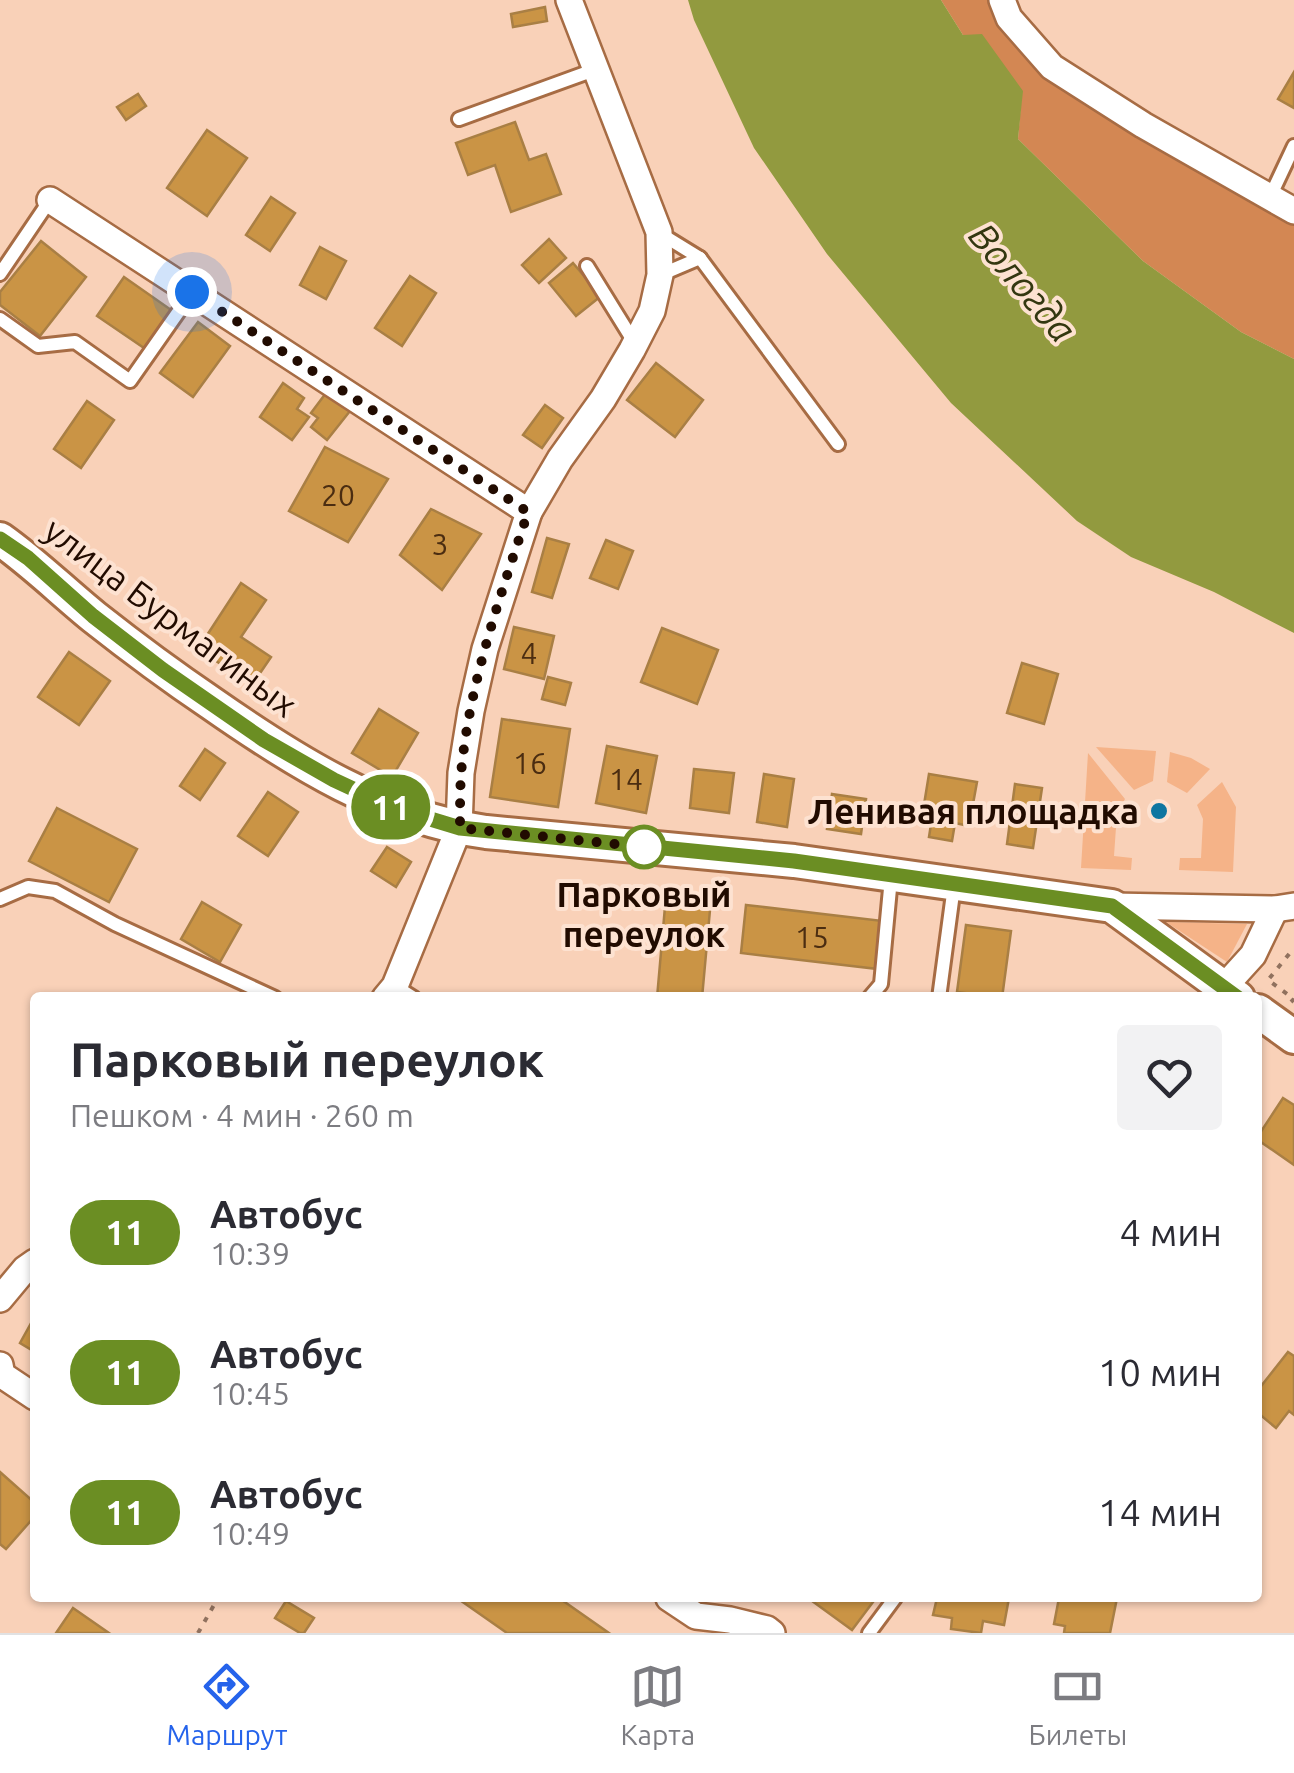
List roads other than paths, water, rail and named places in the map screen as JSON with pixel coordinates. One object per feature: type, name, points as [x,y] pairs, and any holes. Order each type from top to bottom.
[{"type":"street","points":[[399,992],[460,828],[461,773],[471,711],[485,648],[528,512],[636,344],[652,311],[660,275],[659,232],[569,0]]},
{"type":"street","points":[[1002,0],[1010,18],[1052,67],[1142,125],[1294,211]]},
{"type":"street","points":[[50,200],[528,512]]},
{"type":"street","name":"улица Бурмагиных","points":[[0,539],[163,670],[264,740],[379,801],[460,828],[794,861],[1112,906],[1284,907]]},
{"type":"street","points":[[1112,906],[1222,992]]},
{"type":"street","points":[[1226,992],[1284,907]]},
{"type":"street","points":[[1262,1014],[1294,1038]]},
{"type":"street","points":[[0,1299],[30,1266]]},
{"type":"street","points":[[0,1365],[2,1375],[30,1394]]},
{"type":"street","points":[[675,1602],[696,1616],[725,1626],[767,1629],[772,1633]]},
{"type":"street","points":[[725,1626],[745,1602]]},
{"type":"lane","points":[[459,119],[594,70]]},
{"type":"lane","points":[[1270,198],[1294,146]]},
{"type":"lane","points":[[0,274],[50,200]]},
{"type":"lane","points":[[659,232],[700,258],[838,444]]},
{"type":"lane","points":[[660,275],[700,258]]},
{"type":"lane","points":[[587,266],[636,344]]},
{"type":"lane","points":[[0,318],[38,346],[75,342],[130,381],[192,292]]},
{"type":"lane","points":[[874,992],[881,984],[892,875]]},
{"type":"lane","points":[[940,992],[954,884]]},
{"type":"lane","points":[[0,898],[28,888],[55,891],[114,924],[262,992]]},
{"type":"lane","points":[[869,1633],[892,1602]]},
{"type":"water","name":"Вологда","points":[[688,0],[941,0],[963,35],[982,34],[1023,91],[1018,139],[1143,261],[1241,332],[1294,359],[1294,633],[1214,592],[1131,557],[1077,521],[951,403],[827,254],[754,148]]},
{"type":"place","name":"Ленивая площадка","points":[[1159,811]]},
{"type":"place","name":"Парковый переулок","points":[[644,847]]}]
